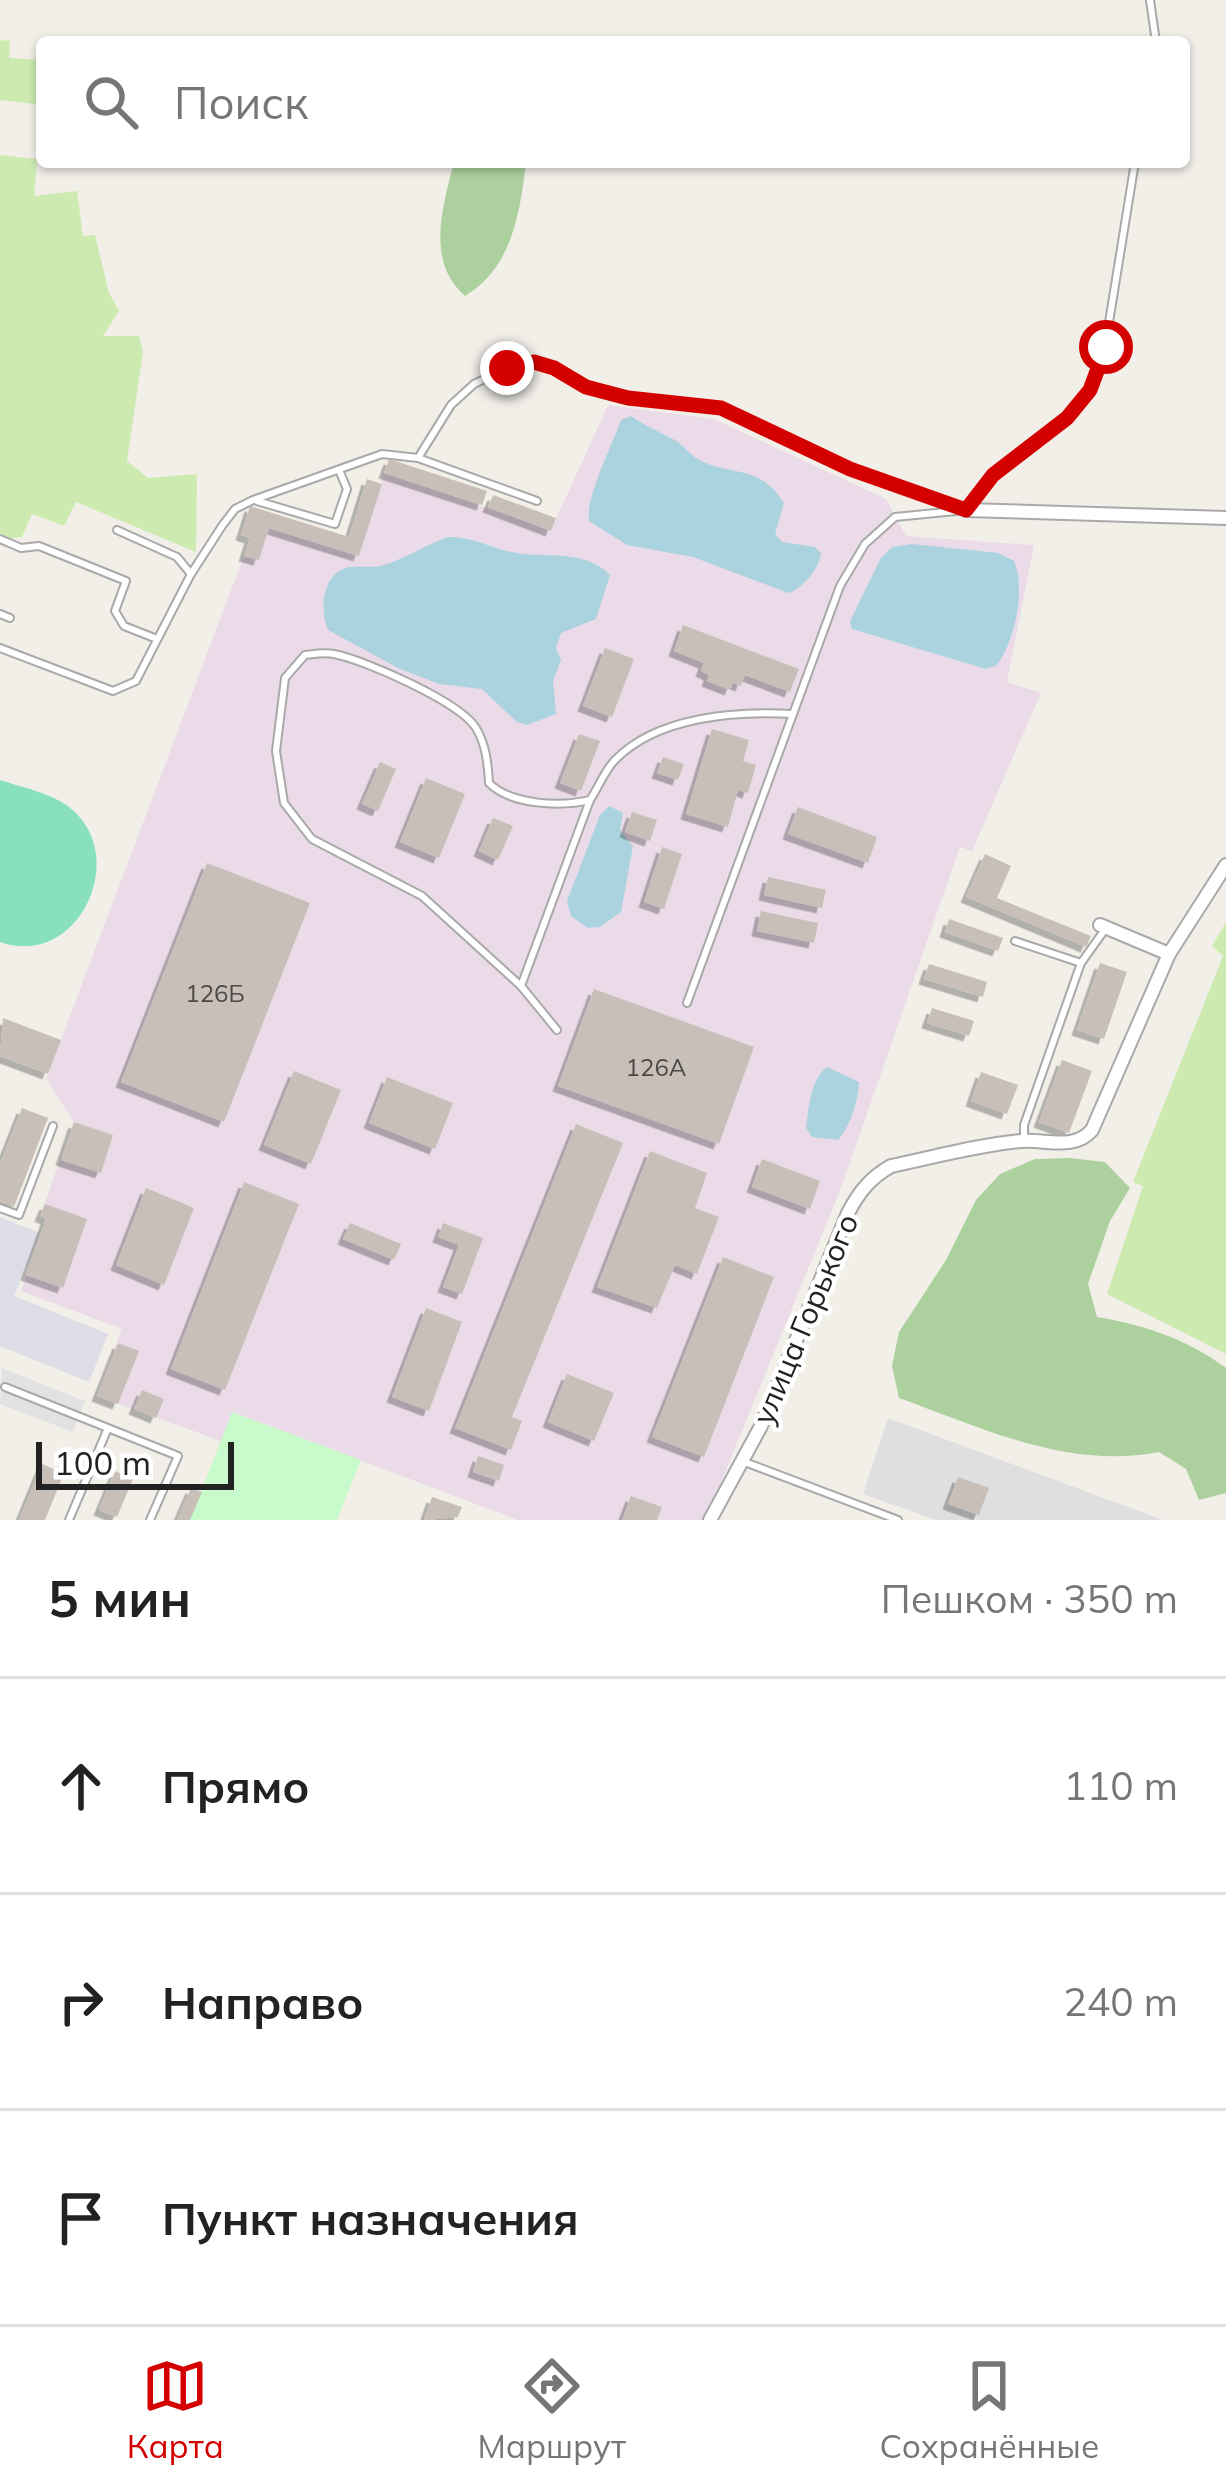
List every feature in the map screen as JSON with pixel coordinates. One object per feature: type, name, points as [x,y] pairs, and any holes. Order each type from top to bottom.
[{"type":"street","points":[[966,510],[1226,518]]},
{"type":"street","name":"улица Горького","points":[[710,1520],[761,1426],[848,1213],[866,1185],[891,1166],[1024,1141],[1083,1140],[1092,1130],[1168,954],[1226,866]]},
{"type":"street","points":[[1103,926],[1168,954]]},
{"type":"lane","points":[[1150,0],[1155,36]]},
{"type":"lane","points":[[687,1003],[840,586],[865,544],[895,517],[966,510],[993,475],[1067,418],[1090,390],[1106,347],[1134,168]]},
{"type":"lane","points":[[418,458],[452,405],[474,384],[507,368],[534,362],[586,387],[628,398],[721,408],[850,469],[966,510]]},
{"type":"lane","points":[[0,648],[112,691],[136,681],[191,574],[235,509],[382,454],[418,458],[537,501]]},
{"type":"lane","points":[[253,500],[335,524],[347,489],[339,470]]},
{"type":"lane","points":[[117,530],[177,556],[191,574]]},
{"type":"lane","points":[[0,539],[21,548],[38,546],[126,581],[115,611],[124,626],[158,639]]},
{"type":"lane","points":[[0,614],[10,618]]},
{"type":"lane","points":[[557,1030],[521,986],[422,896],[312,839],[284,803],[276,751],[285,678],[305,655],[333,653],[460,710],[476,729],[488,759],[489,783],[501,795],[569,805],[590,800]]},
{"type":"lane","points":[[521,986],[590,800],[614,760],[653,733],[743,711],[793,714]]},
{"type":"lane","points":[[1024,1141],[1024,1126],[1081,963],[1103,926]]},
{"type":"lane","points":[[1015,940],[1081,963]]},
{"type":"lane","points":[[0,1208],[19,1215],[52,1126]]},
{"type":"lane","points":[[5,1388],[178,1456],[150,1520]]},
{"type":"lane","points":[[69,1520],[108,1427]]},
{"type":"lane","points":[[742,1461],[898,1520]]},
{"type":"shaded area","points":[[608,405],[714,419],[886,499],[906,536],[1034,545],[1007,682],[1041,693],[972,851],[960,847],[841,1188],[714,1500],[701,1520],[518,1520],[233,1412],[221,1441],[97,1396],[122,1329],[21,1291],[46,1220],[40,1216],[74,1122],[46,1079],[244,556],[269,528],[359,556],[384,473],[551,530]]},
{"type":"shaded area","points":[[0,1217],[40,1233],[14,1296],[108,1334],[89,1382],[0,1346]]},
{"type":"shaded area","points":[[2,1368],[85,1401],[73,1432],[0,1404]]},
{"type":"shaded area","points":[[888,1418],[1163,1520],[936,1520],[863,1494]]},
{"type":"green space","points":[[0,40],[10,41],[9,58],[36,60],[36,104],[0,100]]},
{"type":"green space","points":[[0,155],[36,159],[34,196],[77,191],[83,236],[95,235],[109,293],[119,311],[103,336],[139,336],[143,352],[127,461],[148,478],[197,474],[196,552],[76,502],[64,526],[32,514],[22,537],[9,539],[0,534]]},
{"type":"green space","points":[[453,168],[525,168],[511,238],[494,270],[465,296],[445,266],[442,215]]},
{"type":"green space","points":[[0,780],[69,807],[87,828],[96,853],[95,879],[87,903],[73,925],[53,940],[28,946],[0,942]]},
{"type":"green space","points":[[1226,922],[1226,1354],[1107,1294],[1143,1186],[1133,1182],[1223,956],[1212,946]]},
{"type":"green space","points":[[1035,1159],[1105,1162],[1130,1188],[1110,1221],[1088,1284],[1097,1317],[1165,1335],[1226,1368],[1226,1493],[1199,1500],[1186,1469],[1159,1452],[1125,1456],[1059,1451],[899,1398],[892,1366],[899,1332],[946,1260],[976,1200],[1000,1174]]},
{"type":"green space","points":[[232,1412],[361,1460],[337,1520],[190,1520]]},
{"type":"water","points":[[631,416],[699,460],[756,477],[775,491],[784,503],[775,534],[782,542],[815,547],[821,553],[805,582],[789,593],[693,557],[627,545],[589,521],[600,472],[621,420]]},
{"type":"water","points":[[448,537],[511,552],[576,558],[610,575],[596,619],[561,633],[556,648],[561,660],[553,681],[556,714],[527,725],[517,722],[482,689],[439,684],[328,630],[325,592],[333,576],[350,567],[387,564]]},
{"type":"water","points":[[912,544],[998,553],[1014,561],[1019,586],[1017,615],[996,666],[986,669],[852,629],[850,621],[881,558],[892,547]]},
{"type":"water","points":[[609,806],[623,813],[620,830],[633,846],[621,912],[600,927],[588,928],[571,916],[567,901],[600,815]]},
{"type":"water","points":[[827,1067],[859,1082],[853,1112],[838,1140],[812,1137],[806,1128],[814,1087]]},
{"type":"building","points":[[389,459],[487,491],[482,505],[384,473]]},
{"type":"building","points":[[367,479],[382,484],[359,556],[269,528],[259,560],[244,556],[250,538],[241,535],[250,506],[349,537]]},
{"type":"building","points":[[493,495],[556,518],[551,531],[488,507]]},
{"type":"building","points":[[683,625],[799,669],[790,692],[745,675],[741,686],[733,683],[730,690],[707,681],[709,675],[701,671],[704,663],[674,651]]},
{"type":"building","points":[[605,648],[634,659],[612,717],[583,706]]},
{"type":"building","points":[[712,729],[749,740],[743,761],[756,765],[748,793],[738,790],[728,827],[686,814]]},
{"type":"building","points":[[579,734],[600,741],[581,791],[560,783]]},
{"type":"building","points":[[663,757],[684,764],[678,780],[657,773]]},
{"type":"building","points":[[380,762],[396,769],[378,811],[362,804]]},
{"type":"building","points":[[426,778],[465,794],[439,858],[400,842]]},
{"type":"building","points":[[798,807],[877,837],[868,863],[788,834]]},
{"type":"building","points":[[632,812],[657,820],[650,841],[625,832]]},
{"type":"building","points":[[493,818],[513,826],[498,860],[479,851]]},
{"type":"building","points":[[662,847],[682,854],[664,909],[644,902]]},
{"type":"building","points":[[985,854],[1011,866],[997,898],[1091,936],[1086,947],[966,897]]},
{"type":"building","points":[[207,863],[310,903],[224,1122],[121,1082]]},
{"type":"building","points":[[768,877],[826,890],[822,908],[764,895]]},
{"type":"building","points":[[761,911],[818,923],[814,943],[757,931]]},
{"type":"building","points":[[949,919],[1003,938],[998,951],[945,932]]},
{"type":"building","points":[[1100,963],[1127,972],[1104,1039],[1077,1030]]},
{"type":"building","points":[[929,964],[987,982],[983,997],[924,979]]},
{"type":"building","points":[[594,989],[754,1047],[719,1144],[558,1086]]},
{"type":"building","points":[[932,1008],[974,1021],[969,1036],[927,1023]]},
{"type":"building","points":[[3,1018],[61,1040],[48,1074],[0,1056]]},
{"type":"building","points":[[1062,1060],[1092,1071],[1069,1133],[1039,1122]]},
{"type":"building","points":[[294,1071],[341,1090],[311,1164],[264,1145]]},
{"type":"building","points":[[981,1072],[1018,1085],[1007,1114],[971,1101]]},
{"type":"building","points":[[387,1077],[453,1103],[435,1149],[369,1123]]},
{"type":"building","points":[[22,1108],[48,1118],[14,1207],[0,1201],[0,1164]]},
{"type":"building","points":[[74,1122],[113,1135],[101,1173],[61,1160]]},
{"type":"building","points":[[576,1124],[623,1143],[512,1417],[522,1421],[511,1450],[455,1428]]},
{"type":"building","points":[[650,1151],[707,1173],[695,1208],[719,1217],[697,1274],[675,1265],[657,1308],[597,1287]]},
{"type":"building","points":[[762,1159],[820,1181],[810,1209],[752,1187]]},
{"type":"building","points":[[244,1182],[299,1204],[225,1390],[171,1369]]},
{"type":"building","points":[[146,1188],[194,1208],[164,1285],[116,1265]]},
{"type":"building","points":[[45,1204],[87,1219],[63,1288],[26,1275],[46,1219],[40,1216]]},
{"type":"building","points":[[350,1223],[401,1244],[394,1260],[343,1239]]},
{"type":"building","points":[[443,1223],[483,1238],[462,1294],[443,1287],[459,1245],[438,1237]]},
{"type":"building","points":[[723,1257],[774,1277],[704,1457],[652,1437]]},
{"type":"building","points":[[426,1308],[462,1322],[429,1411],[392,1397]]},
{"type":"building","points":[[118,1343],[139,1351],[118,1404],[97,1396]]},
{"type":"building","points":[[567,1374],[614,1393],[594,1441],[548,1422]]},
{"type":"building","points":[[142,1390],[164,1399],[156,1418],[134,1409]]},
{"type":"building","points":[[478,1456],[504,1465],[499,1481],[473,1472]]},
{"type":"building","points":[[42,1464],[64,1473],[45,1520],[19,1520]]},
{"type":"building","points":[[115,1471],[133,1479],[117,1517],[99,1510]]},
{"type":"building","points":[[958,1477],[989,1488],[979,1515],[948,1504]]},
{"type":"building","points":[[191,1488],[202,1492],[190,1520],[177,1520]]},
{"type":"building","points":[[631,1496],[662,1507],[657,1520],[622,1520]]},
{"type":"building","points":[[432,1497],[462,1507],[458,1517],[424,1520]]},
{"type":"route","points":[[507,368],[534,362],[586,387],[628,398],[721,408],[850,469],[966,510],[993,475],[1067,418],[1090,390],[1106,347]]}]
